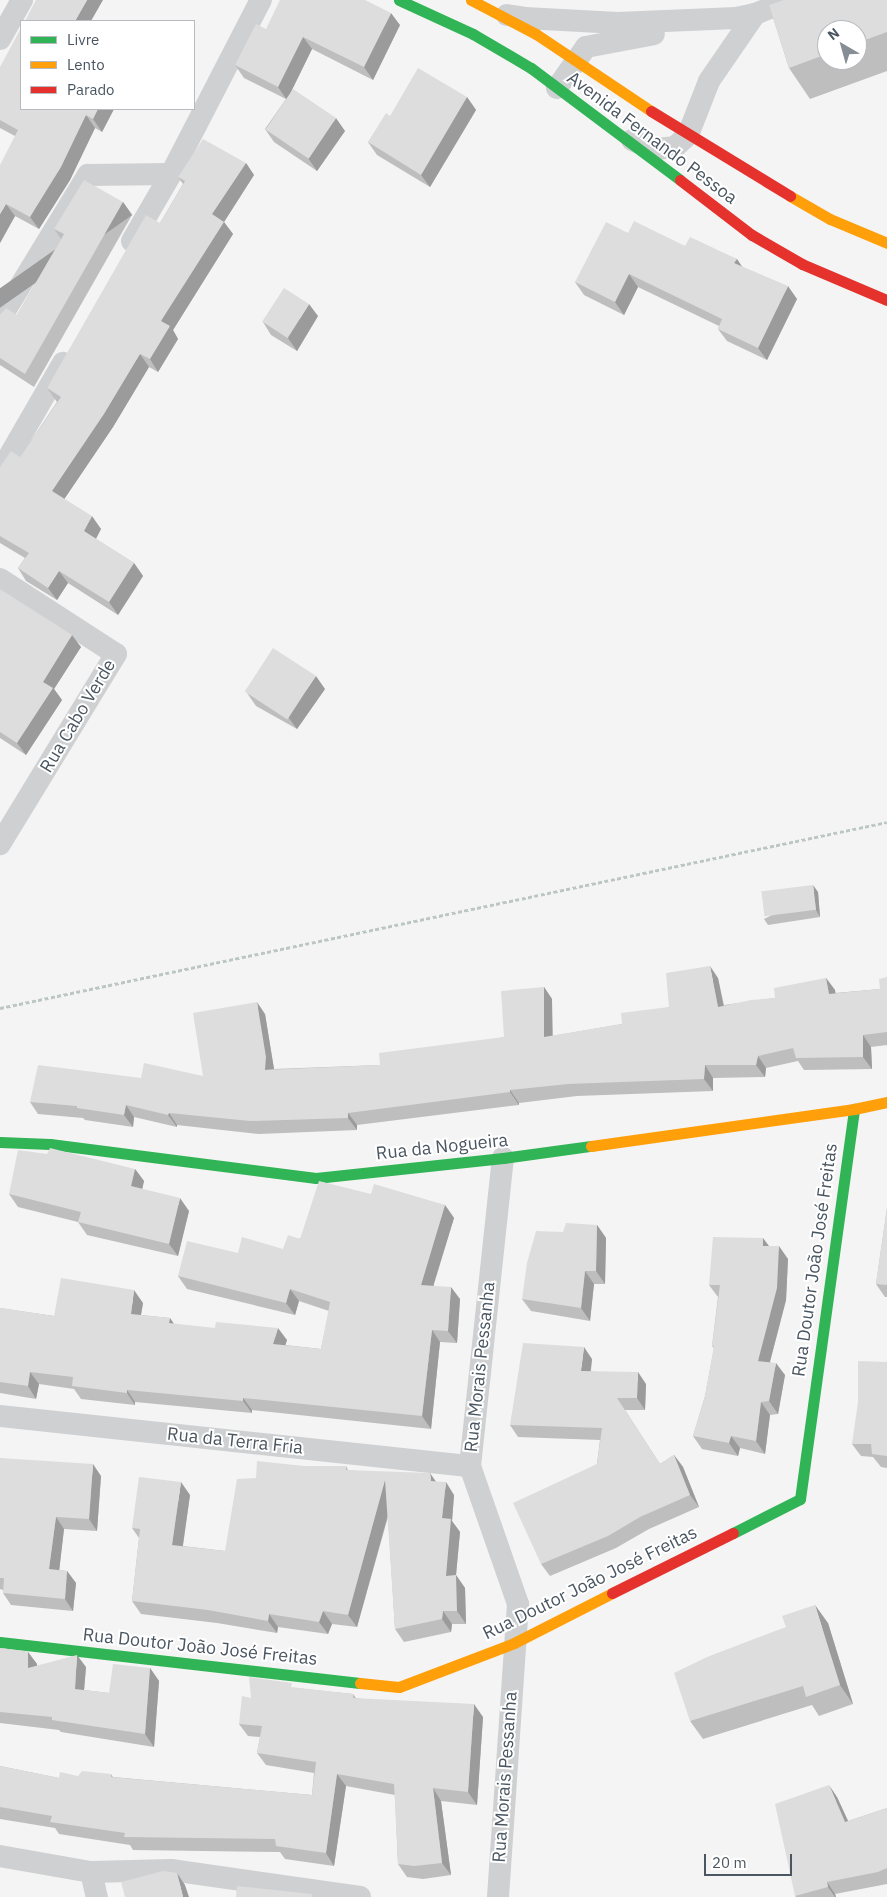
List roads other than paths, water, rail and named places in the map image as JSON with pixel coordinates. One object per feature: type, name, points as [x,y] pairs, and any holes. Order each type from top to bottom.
[{"type":"street","points":[[0,39],[22,0]]},
{"type":"street","points":[[122,259],[171,174],[261,0]]},
{"type":"street","name":"Avenida Fernando Pessoa","points":[[399,0],[473,34],[531,68],[752,235],[802,264],[887,300]]},
{"type":"street","points":[[471,0],[536,34],[688,134],[814,210],[887,243]]},
{"type":"street","points":[[500,14],[525,18],[618,23],[736,18],[755,14],[790,0]]},
{"type":"street","points":[[612,129],[654,149],[675,147],[688,134],[709,81],[755,14]]},
{"type":"street","points":[[557,88],[586,47],[666,32],[694,20]]},
{"type":"street","points":[[0,320],[88,175],[171,174]]},
{"type":"street","points":[[0,472],[73,344]]},
{"type":"street","name":"Rua Cabo Verde","points":[[0,579],[116,654],[0,844]]},
{"type":"street","name":"Rua da Nogueira","points":[[0,1142],[50,1144],[316,1178],[503,1158],[854,1109],[887,1102]]},
{"type":"street","name":"Rua Doutor João José Freitas","points":[[0,1642],[399,1688],[514,1643],[800,1499],[854,1109]]},
{"type":"street","name":"Rua Morais Pessanha","points":[[498,1897],[518,1604],[470,1466],[503,1158]]},
{"type":"street","name":"Rua da Terra Fria","points":[[0,1416],[470,1466]]},
{"type":"street","points":[[0,1856],[91,1872],[172,1870],[360,1897]]},
{"type":"street","points":[[91,1872],[98,1897]]}]
